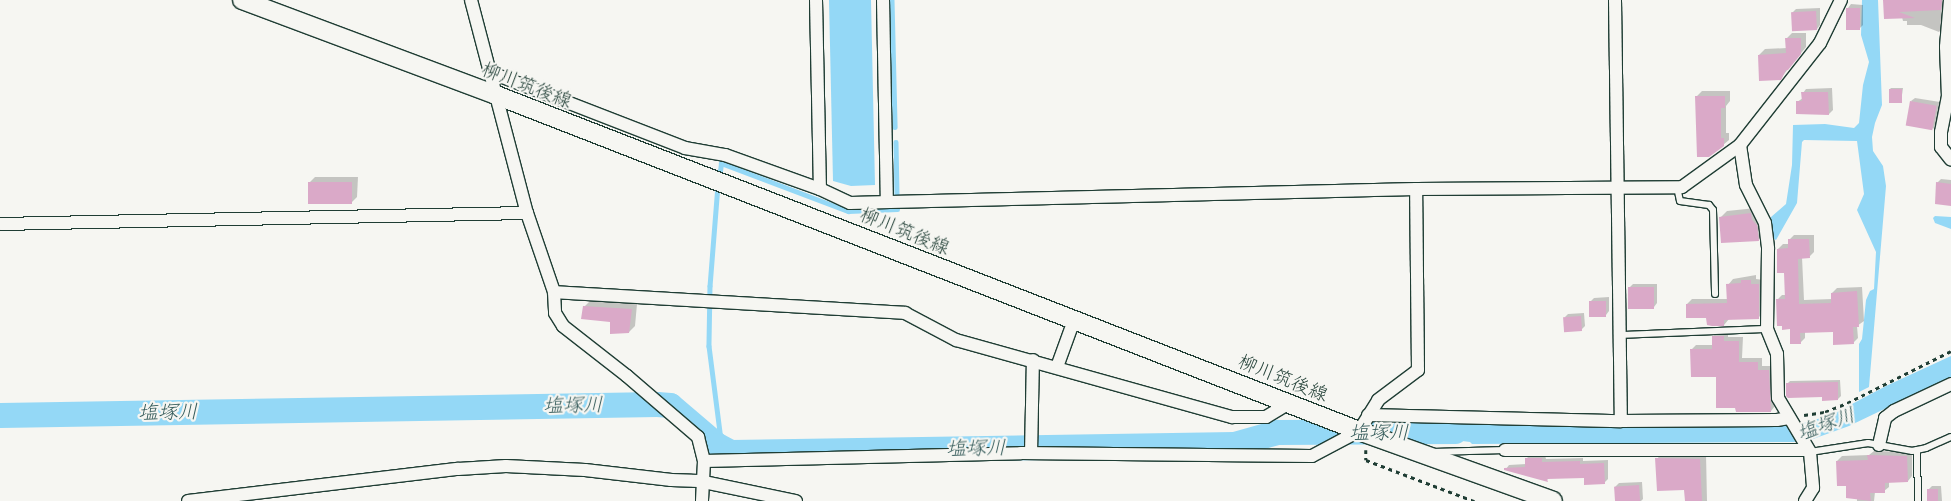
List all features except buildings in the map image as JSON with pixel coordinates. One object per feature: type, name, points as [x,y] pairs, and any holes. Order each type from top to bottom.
[{"type":"main road","name":"柳川筑後線","points":[[242,0],[496,95],[1363,432],[1553,501]]},
{"type":"street","points":[[471,0],[492,73],[527,213],[554,292],[555,313],[563,326],[627,376],[698,437],[704,461],[702,501]]},
{"type":"street","points":[[816,0],[820,188]]},
{"type":"street","points":[[883,0],[886,202]]},
{"type":"street","points":[[1615,0],[1621,421]]},
{"type":"street","points":[[492,73],[685,148],[725,155],[820,188],[850,203],[1416,189],[1682,187],[1700,176],[1740,145],[1820,42],[1841,0]]},
{"type":"street","points":[[1950,0],[1946,47],[1948,96],[1941,132],[1941,147],[1951,160]]},
{"type":"street","points":[[1740,145],[1746,185],[1765,223],[1768,249],[1767,329],[1777,354],[1778,398],[1808,449],[1812,488],[1805,501]]},
{"type":"street","points":[[704,461],[1031,453],[1312,456],[1363,432],[1368,415],[1378,400],[1418,370],[1416,189]]},
{"type":"street","points":[[0,224],[527,213]]},
{"type":"street","points":[[554,292],[905,313],[956,340],[1232,417],[1266,418],[1289,403]]},
{"type":"street","points":[[1057,367],[1074,320]]},
{"type":"street","points":[[1031,453],[1033,360]]},
{"type":"street","points":[[1879,445],[1885,418],[1894,411],[1951,384]]},
{"type":"street","points":[[1368,415],[1621,421],[1791,420]]},
{"type":"street","points":[[1505,450],[1808,449]]},
{"type":"street","points":[[188,501],[458,469],[506,466],[585,470],[703,482],[796,501]]},
{"type":"lane","points":[[1677,187],[1680,201],[1709,205],[1713,210],[1715,294]]},
{"type":"lane","points":[[1621,335],[1767,329]]},
{"type":"lane","points":[[1808,449],[1868,443],[1888,448],[1917,450],[1951,437]]},
{"type":"lane","points":[[1416,452],[1505,450]]},
{"type":"lane","points":[[1917,450],[1918,501]]},
{"type":"path","points":[[1791,420],[1825,412],[1840,406],[1951,351]]},
{"type":"path","points":[[1363,432],[1366,460],[1474,501]]},
{"type":"water","points":[[829,0],[871,0],[875,185],[851,186],[833,181]]},
{"type":"water","points":[[1862,0],[1878,0],[1882,105],[1872,137],[1873,151],[1883,166],[1886,186],[1869,387],[1859,392],[1859,344],[1862,339],[1866,300],[1870,291],[1874,289],[1876,252],[1857,210],[1864,194],[1857,141],[1804,140],[1802,142],[1797,203],[1776,240],[1772,238],[1771,217],[1786,204],[1792,165],[1793,125],[1825,124],[1854,128],[1859,123],[1863,85],[1869,62],[1861,35]]},
{"type":"water","points":[[1935,216],[1951,217],[1951,229],[1935,223],[1933,218]]},
{"type":"water","name":"塩塚川","points":[[1951,356],[1951,377],[1849,426],[1813,439],[1794,442],[1472,444],[1470,442],[1424,436],[1415,422],[1657,428],[1785,426],[1809,422],[1837,412],[1886,386]]},
{"type":"waterway","points":[[892,0],[895,127]]},
{"type":"waterway","points":[[896,142],[897,195]]},
{"type":"waterway","points":[[719,178],[721,163],[848,211],[897,209]]},
{"type":"waterway","points":[[718,185],[710,286],[709,346],[722,448]]},
{"type":"waterway","name":"塩塚川","points":[[0,415],[657,404],[670,405],[717,445],[731,452],[1234,444],[1277,432],[1455,431]]}]
